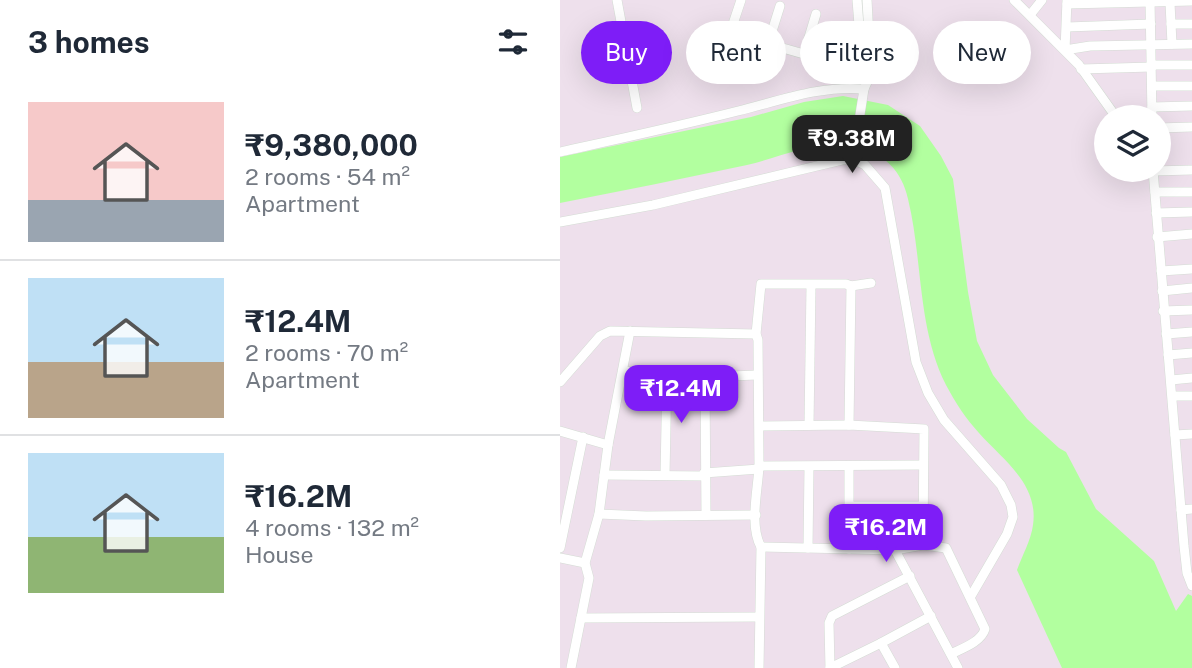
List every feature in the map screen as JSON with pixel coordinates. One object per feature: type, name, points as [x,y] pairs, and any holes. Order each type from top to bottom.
[{"type":"street","points":[[617,0],[637,108]]},
{"type":"street","points":[[735,21],[741,0]]},
{"type":"street","points":[[857,0],[860,21]]},
{"type":"street","points":[[867,0],[867,21]]},
{"type":"street","points":[[1014,0],[1082,69],[1108,105]]},
{"type":"street","points":[[1030,15],[1042,0]]},
{"type":"street","points":[[1065,50],[1067,2],[1192,1]]},
{"type":"street","points":[[1150,2],[1152,105]]},
{"type":"street","points":[[1170,3],[1172,44]]},
{"type":"street","points":[[775,21],[780,6]]},
{"type":"street","points":[[814,21],[816,14]]},
{"type":"street","points":[[1067,27],[1151,24]]},
{"type":"street","points":[[1171,24],[1192,24]]},
{"type":"street","points":[[1065,50],[1090,46],[1192,44]]},
{"type":"street","points":[[1082,69],[1192,65]]},
{"type":"street","points":[[853,159],[865,84]]},
{"type":"street","points":[[1152,86],[1192,86]]},
{"type":"street","points":[[560,152],[808,93],[864,89]]},
{"type":"street","points":[[1171,109],[1192,106]]},
{"type":"street","points":[[1171,128],[1192,127]]},
{"type":"street","points":[[560,222],[653,205],[853,159],[865,164],[885,188],[916,362],[928,393],[944,420],[1001,485],[1011,505],[1013,517],[1007,534],[971,596]]},
{"type":"street","points":[[1171,170],[1192,170]]},
{"type":"street","points":[[1154,182],[1181,510],[1187,525],[1187,573],[1192,586]]},
{"type":"street","points":[[1155,192],[1192,192]]},
{"type":"street","points":[[1156,213],[1192,212]]},
{"type":"street","points":[[1157,237],[1192,234]]},
{"type":"street","points":[[1161,271],[1192,269]]},
{"type":"street","points":[[759,668],[761,547],[757,539],[756,515],[760,426],[756,334],[761,285],[851,286],[871,283]]},
{"type":"street","points":[[809,425],[811,286]]},
{"type":"street","points":[[849,425],[851,286]]},
{"type":"street","points":[[1162,291],[1192,288]]},
{"type":"street","points":[[1163,311],[1192,310]]},
{"type":"street","points":[[560,382],[600,336],[610,331],[756,334]]},
{"type":"street","points":[[571,668],[589,578],[585,563],[599,514],[608,445],[630,331]]},
{"type":"street","points":[[1166,334],[1192,332]]},
{"type":"street","points":[[1168,355],[1192,353]]},
{"type":"street","points":[[624,371],[705,377],[757,375]]},
{"type":"street","points":[[666,475],[667,375]]},
{"type":"street","points":[[705,377],[706,515]]},
{"type":"street","points":[[1171,380],[1192,377]]},
{"type":"street","points":[[1173,396],[1192,396]]},
{"type":"street","points":[[760,426],[849,425],[924,429],[923,545]]},
{"type":"street","points":[[560,431],[608,445]]},
{"type":"street","points":[[1175,435],[1192,435]]},
{"type":"street","points":[[560,548],[583,437]]},
{"type":"street","points":[[604,475],[704,474],[759,468],[923,465]]},
{"type":"street","points":[[849,466],[849,548]]},
{"type":"street","points":[[808,548],[809,467]]},
{"type":"street","points":[[849,506],[923,506]]},
{"type":"street","points":[[1181,510],[1192,509]]},
{"type":"street","points":[[599,514],[756,515]]},
{"type":"street","points":[[761,547],[895,550],[923,545],[946,548],[985,629],[979,639],[950,654]]},
{"type":"street","points":[[895,550],[958,668]]},
{"type":"street","points":[[560,558],[585,563]]},
{"type":"street","points":[[909,576],[832,616],[829,623],[830,668],[931,617]]},
{"type":"street","points":[[581,618],[759,617]]},
{"type":"street","points":[[881,643],[894,668]]},
{"type":"street","points":[[852,657],[857,668]]},
{"type":"shaded area","points":[[843,96],[888,105],[920,126],[941,156],[953,179],[977,341],[993,375],[1027,419],[1066,452],[1096,509],[1154,561],[1176,611],[1188,594],[1192,596],[1192,668],[1062,668],[1017,570],[1033,525],[1030,497],[1017,474],[970,422],[946,385],[937,363],[925,317],[908,199],[901,180],[883,158],[856,146],[829,144],[747,165],[560,203],[560,157],[751,117],[804,102]]}]
